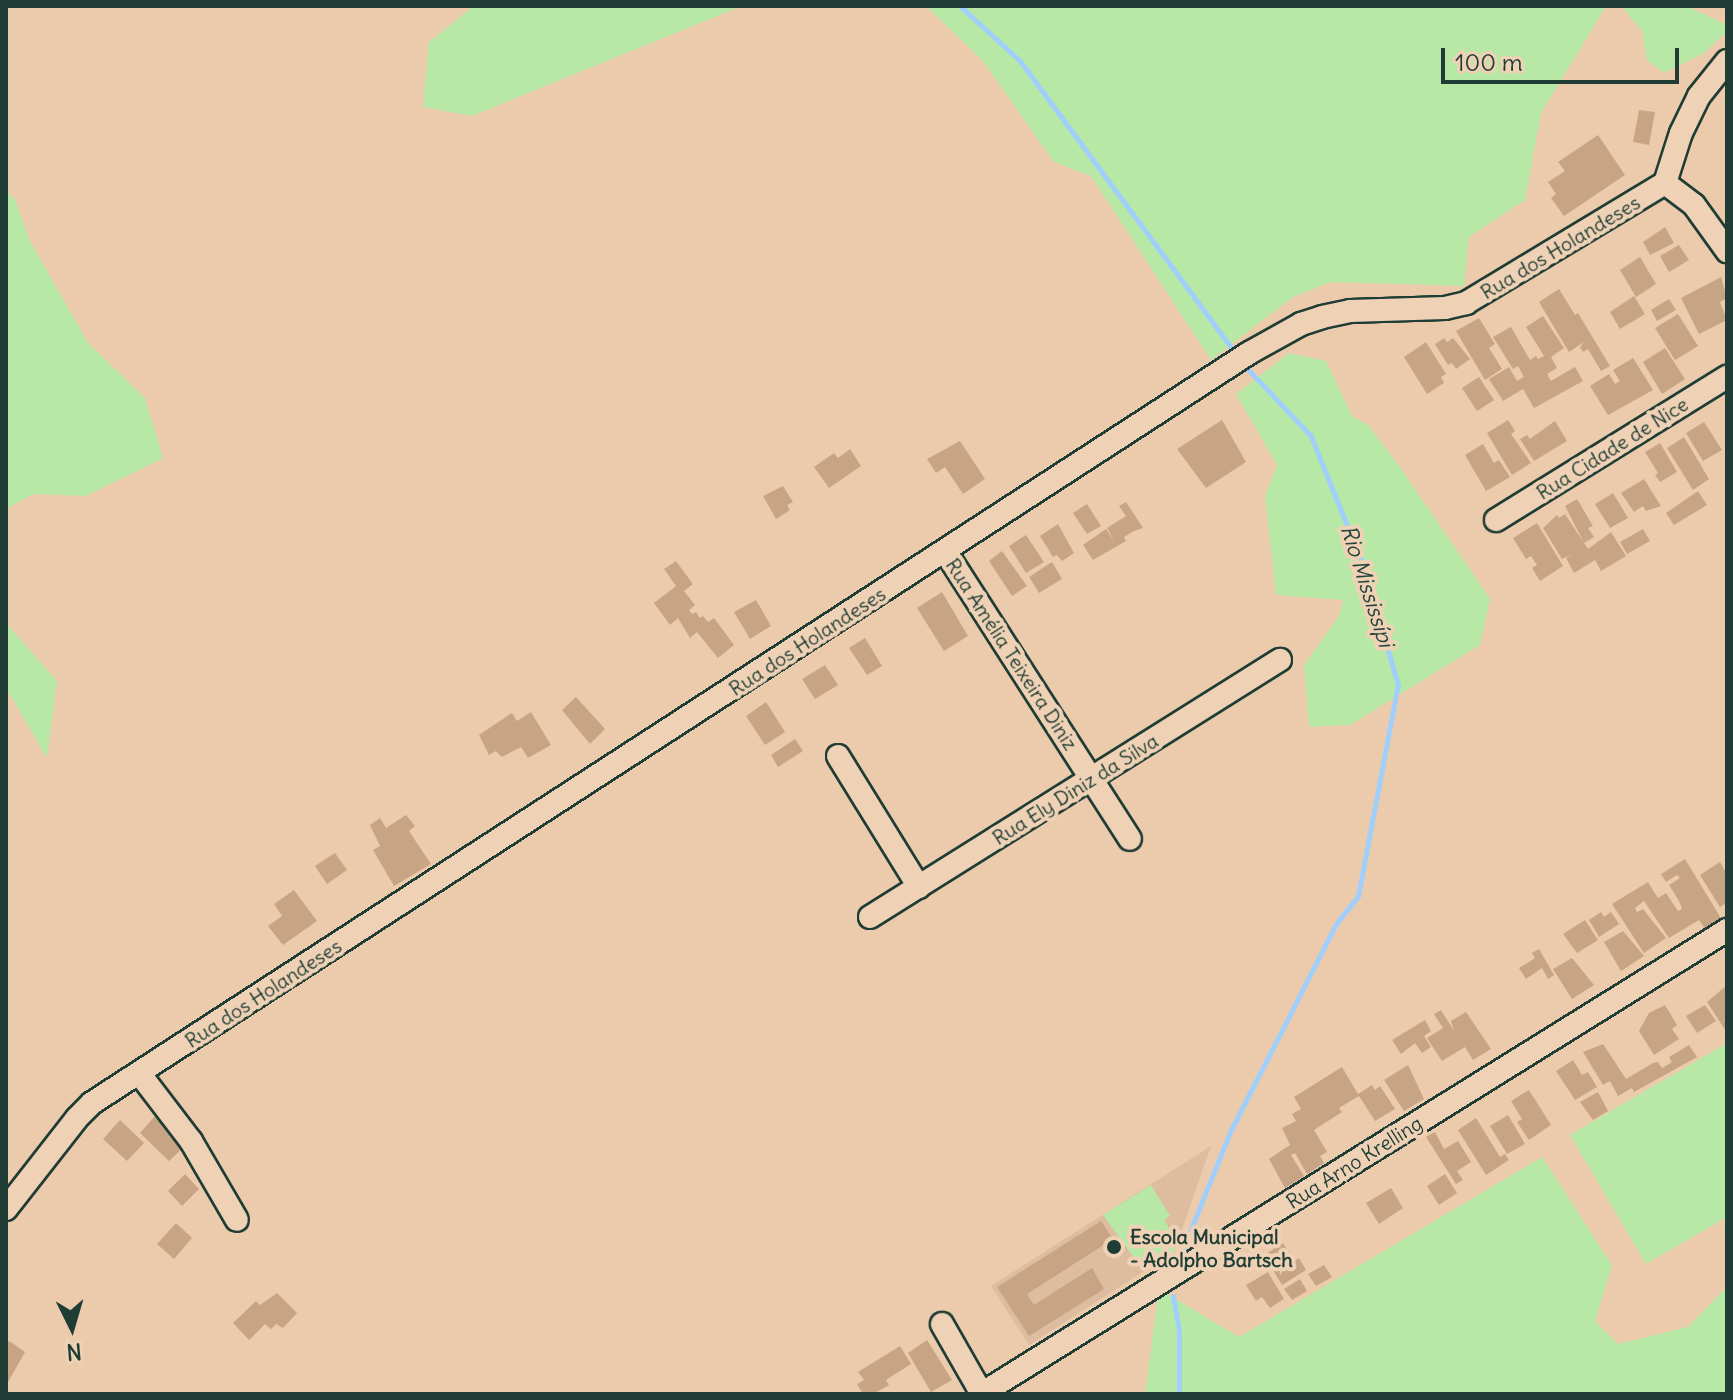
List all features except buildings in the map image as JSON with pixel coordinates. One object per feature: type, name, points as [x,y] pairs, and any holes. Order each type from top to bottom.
[{"type":"street","points":[[1727,61],[1699,96],[1665,183],[1694,205],[1727,251]]},
{"type":"street","name":"Rua dos Holandeses","points":[[6,1209],[77,1118],[139,1073],[1240,360],[1301,324],[1322,317],[1350,311],[1445,308],[1466,303],[1665,183]]},
{"type":"street","name":"Rua Cidade de Nice","points":[[1496,520],[1727,377]]},
{"type":"street","name":"Rua Amélia Teixeira Diniz","points":[[945,551],[1130,839]]},
{"type":"street","name":"Rua Ely Diniz da Silva","points":[[870,917],[1280,660]]},
{"type":"street","points":[[838,756],[919,887]]},
{"type":"street","name":"Rua Arno Krelling","points":[[982,1394],[1727,930]]},
{"type":"street","points":[[139,1073],[191,1141],[237,1220]]},
{"type":"street","points":[[942,1324],[982,1394]]},
{"type":"shaded area","name":"Escola Municipal - Adolpho Bartsch","points":[[1211,1146],[1174,1252],[1029,1345],[991,1286]]},
{"type":"green space","points":[[474,6],[742,6],[472,116],[423,107],[429,42]]},
{"type":"green space","points":[[926,6],[1612,6],[1605,8],[1541,113],[1525,200],[1469,237],[1464,286],[1331,282],[1293,297],[1211,360],[1091,176],[1054,162],[982,60]]},
{"type":"green space","points":[[1621,6],[1687,6],[1727,25],[1727,32],[1704,53],[1664,73],[1647,60],[1642,31]]},
{"type":"green space","points":[[6,191],[15,199],[30,241],[88,343],[145,398],[163,458],[86,496],[33,494],[6,509]]},
{"type":"green space","points":[[1289,353],[1326,361],[1352,416],[1369,426],[1400,467],[1490,599],[1480,645],[1350,725],[1309,727],[1304,665],[1339,616],[1343,600],[1276,595],[1265,497],[1277,465],[1236,394]]},
{"type":"green space","points":[[6,623],[57,681],[47,758],[6,688]]},
{"type":"green space","points":[[1727,1043],[1727,1217],[1646,1264],[1570,1135]]},
{"type":"green space","points":[[1542,1157],[1612,1265],[1595,1321],[1618,1344],[1688,1327],[1727,1287],[1727,1394],[1145,1394],[1159,1289],[1239,1337]]},
{"type":"green space","points":[[1151,1185],[1170,1216],[1164,1220],[1178,1242],[1174,1252],[1144,1271],[1103,1215]]},
{"type":"waterway","name":"Rio Mississípi","points":[[960,6],[1020,61],[1235,353]]},
{"type":"waterway","name":"Rio Mississípi","points":[[1182,1251],[1230,1132],[1336,924],[1358,896],[1398,685],[1363,565],[1311,436],[1243,364]]},
{"type":"waterway","name":"Rio Mississípi","points":[[1173,1296],[1179,1330],[1179,1394]]},
{"type":"place","name":"Escola Municipal - Adolpho Bartsch","points":[[1114,1247]]}]
